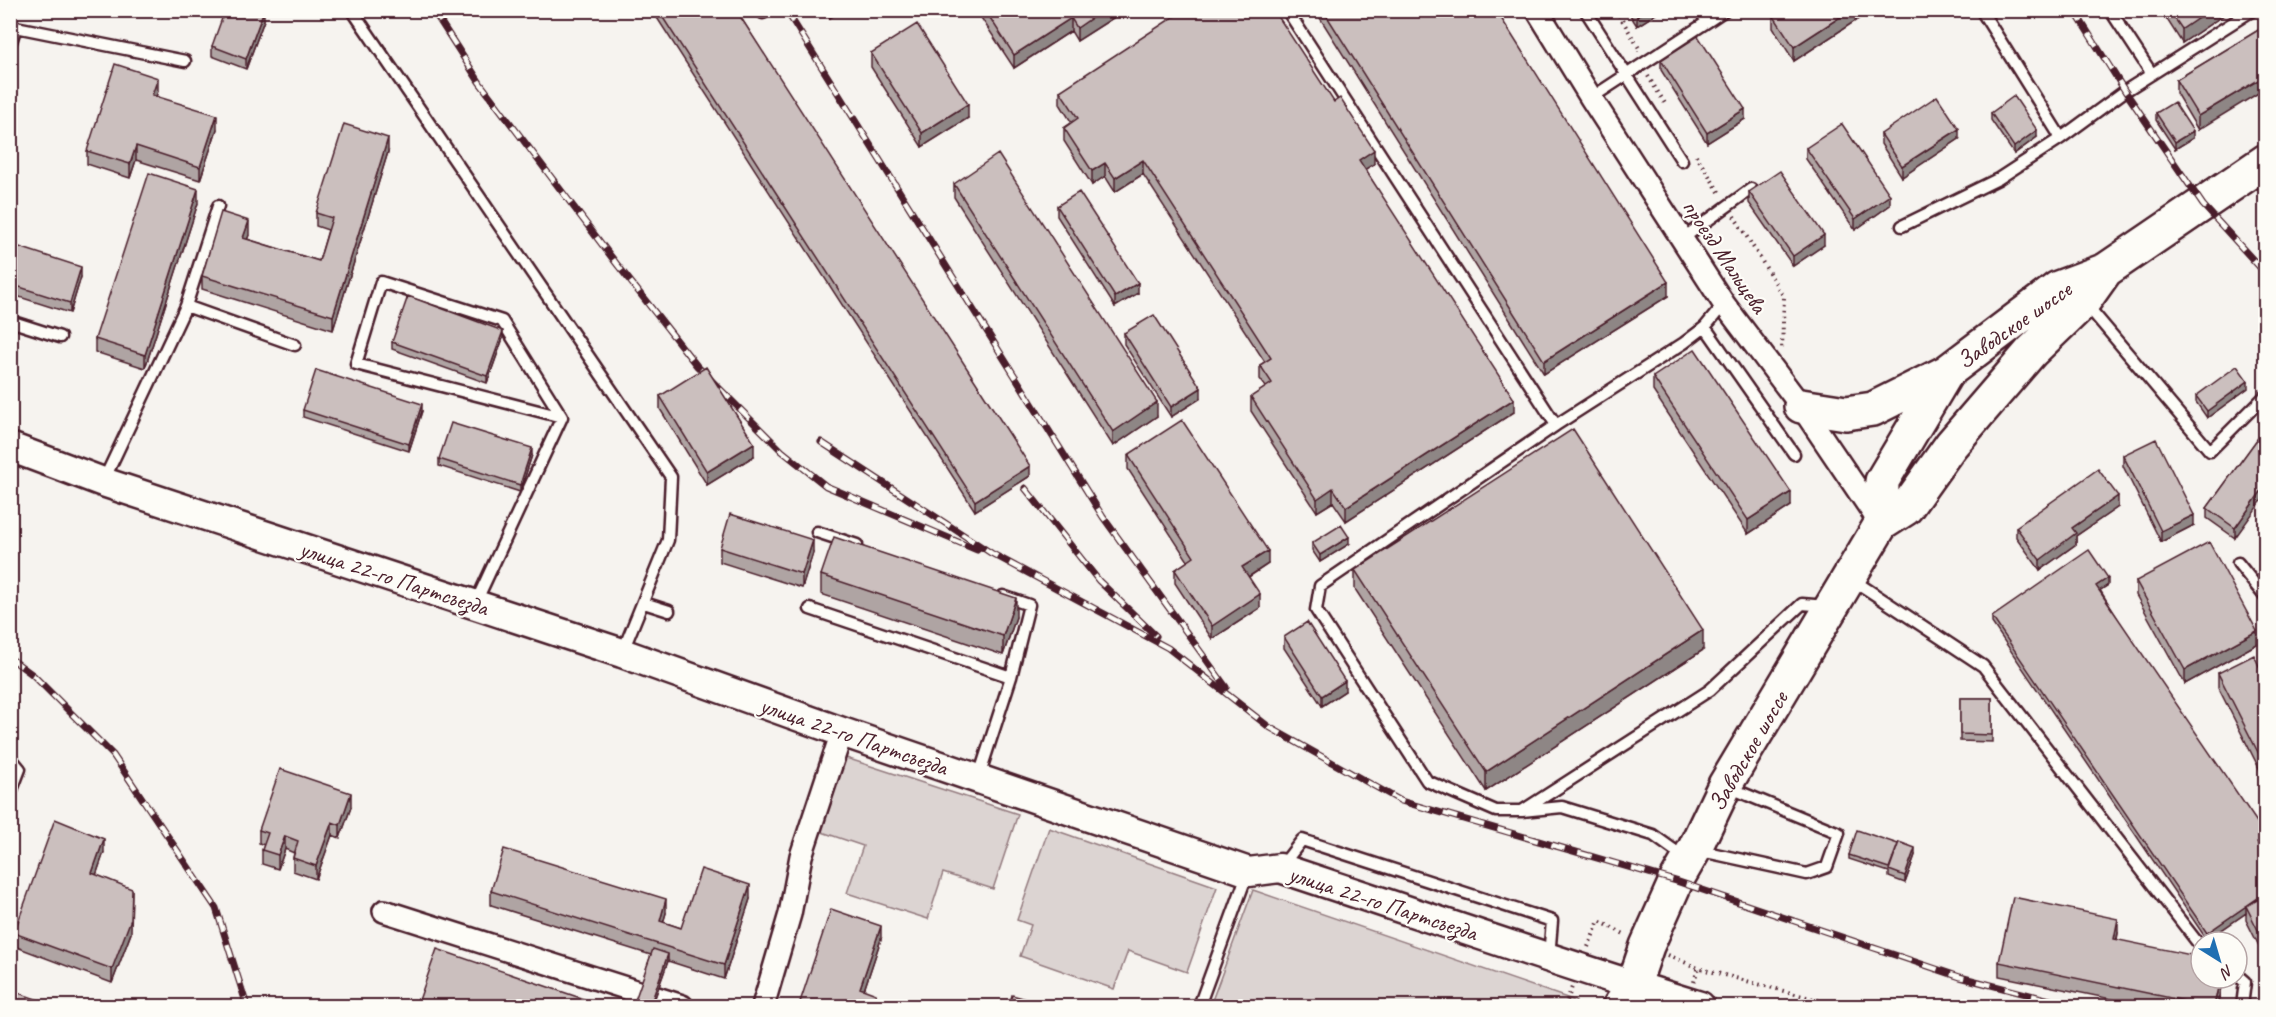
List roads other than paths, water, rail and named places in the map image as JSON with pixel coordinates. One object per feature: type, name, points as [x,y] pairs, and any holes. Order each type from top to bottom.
[{"type":"main road","name":"Заводское шоссе","points":[[1881,524],[1882,481],[1947,372],[2058,288],[2106,270],[2265,161]]},
{"type":"main road","name":"Заводское шоссе","points":[[1630,1000],[1647,946],[1676,881],[1725,785],[1881,524],[1906,508],[1951,445],[2031,352],[2084,301],[2106,270]]},
{"type":"main road","points":[[1801,406],[1846,413],[1873,409],[1947,372]]},
{"type":"street","name":"проезд Мальцева","points":[[1537,10],[1724,304],[1801,406],[1881,524]]},
{"type":"street","name":"улица 22-го Партсъезда","points":[[12,451],[622,653],[842,732],[1248,872],[1280,868],[1549,957],[1630,1000],[1700,1006]]},
{"type":"street","points":[[763,1006],[790,914],[801,856],[842,732]]},
{"type":"street","points":[[384,911],[682,1006]]},
{"type":"lane","points":[[352,10],[671,477],[668,540],[622,653]]},
{"type":"lane","points":[[1287,10],[1556,425]]},
{"type":"lane","points":[[1585,10],[1682,161]]},
{"type":"lane","points":[[1700,10],[1707,22]]},
{"type":"lane","points":[[1591,98],[1725,10]]},
{"type":"lane","points":[[1981,10],[2061,138]]},
{"type":"lane","points":[[2110,10],[2152,74]]},
{"type":"lane","points":[[1902,226],[1998,179],[2152,74],[2253,10]]},
{"type":"lane","points":[[10,45],[13,26],[185,61]]},
{"type":"lane","points":[[1682,239],[1751,189]]},
{"type":"lane","points":[[103,482],[186,306],[218,206]]},
{"type":"lane","points":[[381,282],[502,321],[562,417],[356,364],[381,282]]},
{"type":"lane","points":[[2084,301],[2210,451],[2265,395]]},
{"type":"lane","points":[[1724,304],[1705,327],[1674,349],[1556,425],[1320,586],[1316,610],[1426,781],[1496,811],[1562,807],[1653,835],[1691,855],[1807,874],[1827,867],[1839,833],[1725,785]]},
{"type":"lane","points":[[186,306],[295,345]]},
{"type":"lane","points":[[10,321],[60,337]]},
{"type":"lane","points":[[1705,327],[1794,454]]},
{"type":"lane","points":[[475,605],[562,417]]},
{"type":"lane","points":[[817,531],[873,551]]},
{"type":"lane","points":[[2238,563],[2265,598]]},
{"type":"lane","points":[[1850,578],[1983,666],[2189,932]]},
{"type":"lane","points":[[978,779],[1011,677],[1029,605],[996,593]]},
{"type":"lane","points":[[644,603],[669,611]]},
{"type":"lane","points":[[1522,811],[1710,690],[1802,604],[1832,606]]},
{"type":"lane","points":[[810,609],[1011,677]]},
{"type":"lane","points":[[10,757],[20,769],[10,795]]},
{"type":"lane","points":[[1199,1006],[1248,872]]},
{"type":"lane","points":[[2242,1006],[2244,990]]},
{"type":"railway","points":[[433,10],[480,83],[697,366],[782,451],[826,486],[977,550]]},
{"type":"railway","points":[[786,10],[1103,517],[1226,687]]},
{"type":"railway","points":[[2074,10],[2125,91],[2203,205],[2266,274]]},
{"type":"railway","points":[[821,442],[991,553],[1168,648],[1269,727],[1401,801],[1676,881],[1960,977],[2073,1006]]},
{"type":"railway","points":[[1025,488],[1099,581],[1156,636]]},
{"type":"railway","points":[[10,658],[33,675],[113,755],[216,908],[247,1006]]}]
